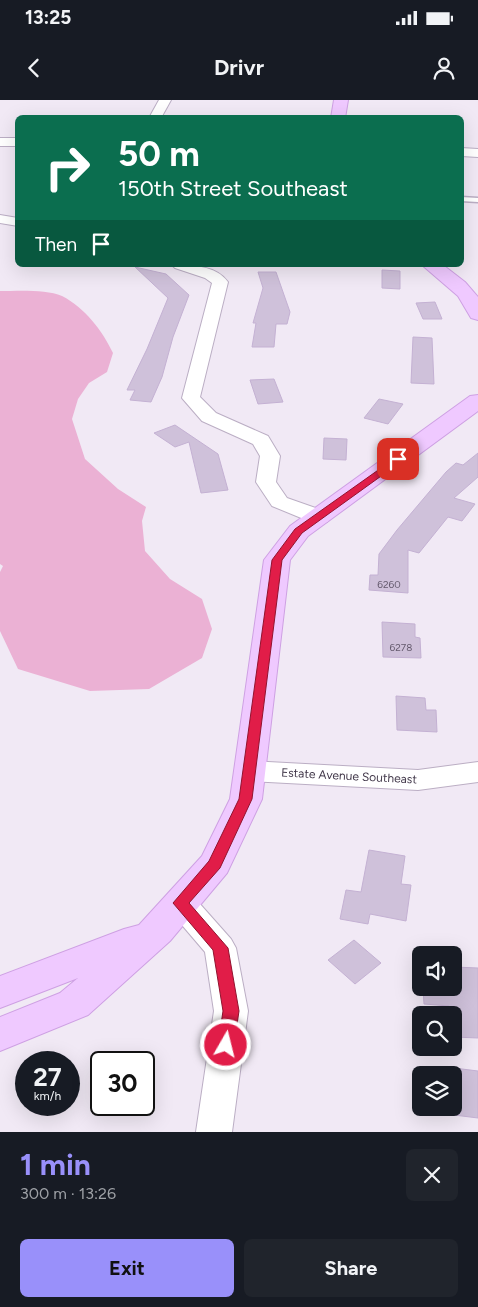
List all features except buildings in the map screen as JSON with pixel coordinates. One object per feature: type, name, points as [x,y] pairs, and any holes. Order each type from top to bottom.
[{"type":"street","points":[[157,115],[165,100]]},
{"type":"street","points":[[338,115],[341,100]]},
{"type":"street","points":[[0,142],[15,142]]},
{"type":"street","points":[[464,152],[478,153]]},
{"type":"street","points":[[0,218],[15,221]]},
{"type":"street","points":[[186,267],[211,275],[220,282],[191,398],[209,417],[261,440],[270,456],[266,482],[279,502],[319,517]]},
{"type":"street","points":[[434,267],[449,276],[474,302],[478,314]]},
{"type":"street","points":[[0,1034],[74,1004],[157,931],[215,864],[246,799],[277,560],[299,531],[478,401]]},
{"type":"street","name":"Estate Avenue Southeast","points":[[249,771],[418,780],[478,772]]},
{"type":"street","points":[[181,903],[220,948],[231,1011],[214,1132]]},
{"type":"street","points":[[0,992],[157,931]]},
{"type":"lane","points":[[464,199],[478,200]]},
{"type":"shaded area","points":[[0,291],[40,291],[62,296],[92,320],[104,336],[113,353],[107,372],[89,383],[78,399],[72,419],[85,459],[118,489],[146,507],[142,521],[145,551],[170,579],[202,599],[212,629],[202,658],[149,689],[90,691],[18,669],[0,631],[0,572],[3,566],[0,564]]},
{"type":"route","points":[[226,1045],[231,1011],[220,948],[181,903],[215,864],[246,799],[277,560],[299,531],[398,459]]}]
